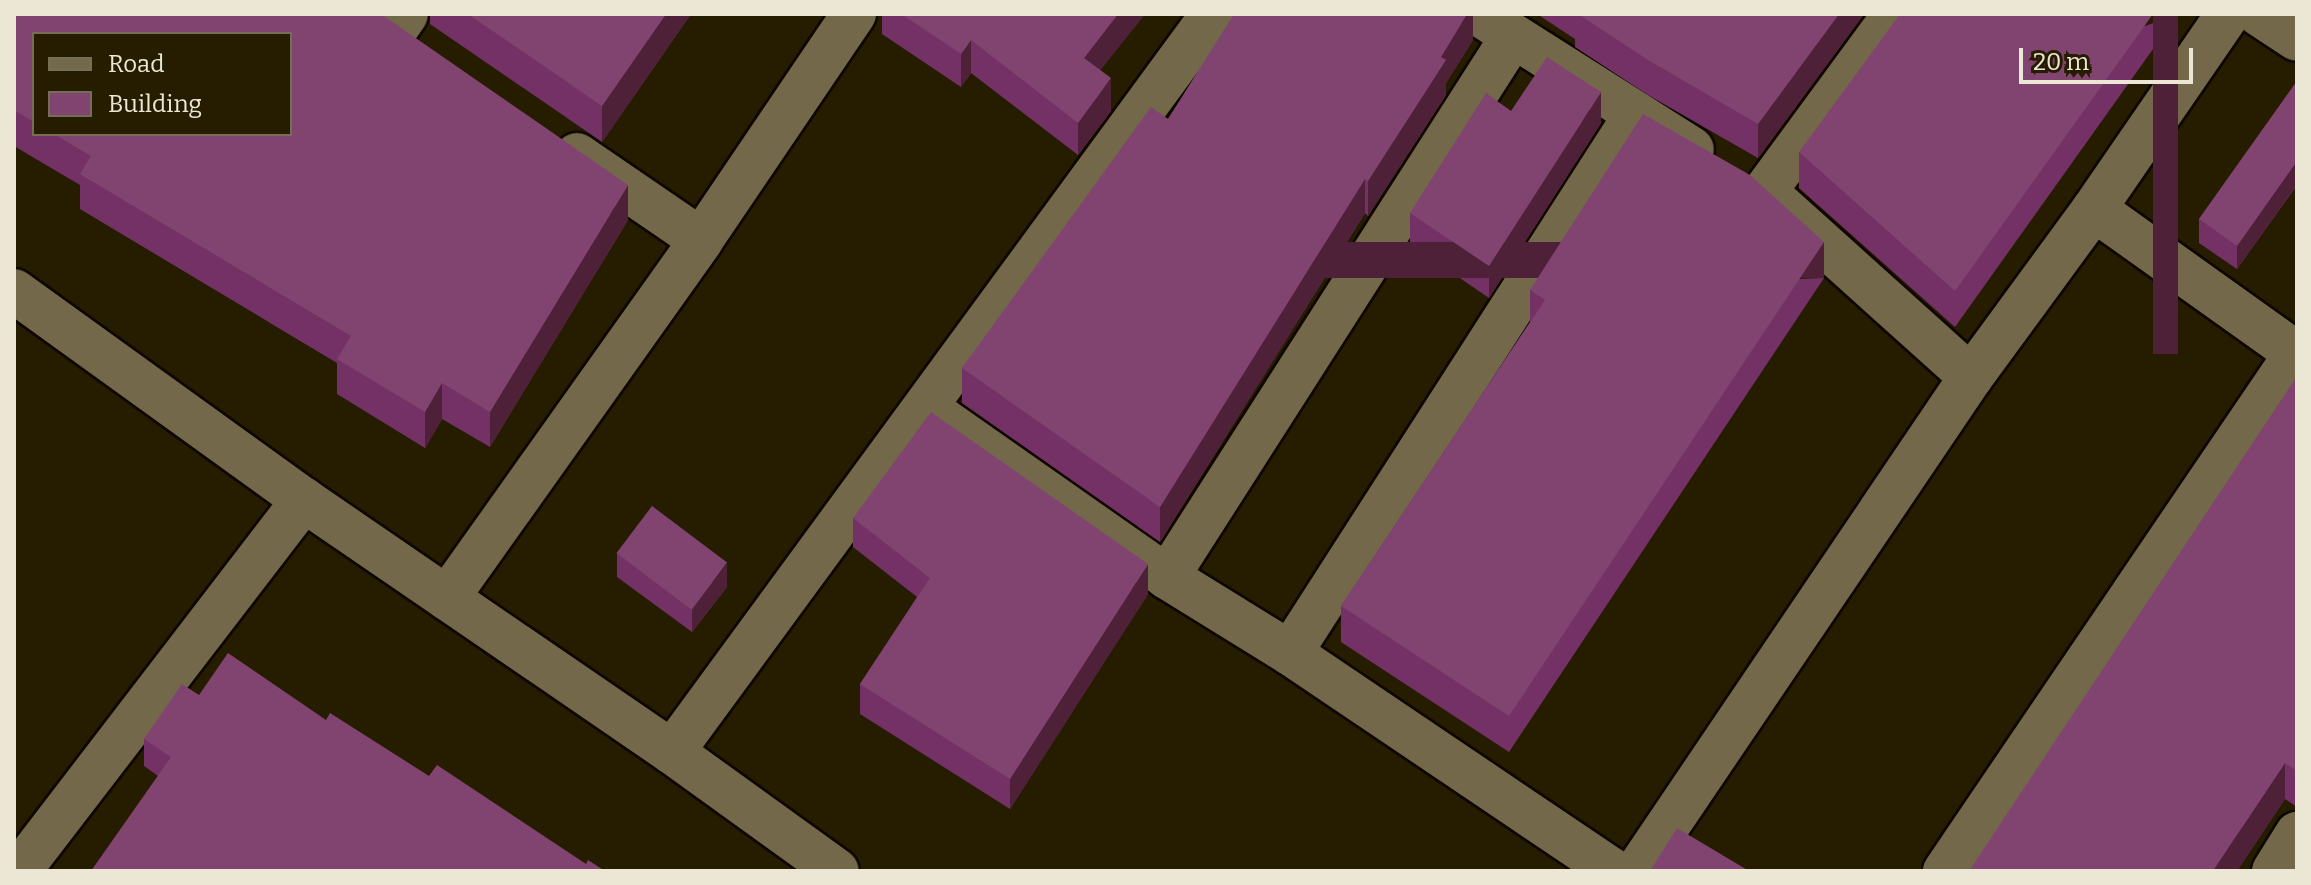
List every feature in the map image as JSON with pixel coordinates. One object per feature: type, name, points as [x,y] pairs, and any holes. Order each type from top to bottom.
[{"type":"street","points":[[447,598],[701,240],[854,14]]},
{"type":"street","points":[[1765,191],[1895,14]]},
{"type":"street","points":[[1637,871],[1971,377],[2094,209],[2228,14]]},
{"type":"street","points":[[2259,14],[2297,39]]},
{"type":"street","points":[[672,752],[926,408],[1204,17]]},
{"type":"street","points":[[391,19],[433,56]]},
{"type":"street","points":[[1167,577],[1496,25],[1635,116],[1765,191],[1971,377]]},
{"type":"street","points":[[1290,653],[1635,116]]},
{"type":"street","points":[[548,135],[701,240]]},
{"type":"street","points":[[1945,871],[2297,354],[2094,209]]},
{"type":"street","points":[[14,291],[304,500],[672,752],[837,871]]},
{"type":"street","points":[[926,408],[1167,577],[1290,653],[1613,871]]},
{"type":"street","points":[[19,871],[304,500]]},
{"type":"street","points":[[2274,871],[2297,834]]},
{"type":"building","points":[[14,14],[381,14],[628,185],[490,412],[442,383],[425,412],[337,359],[351,336],[80,174],[91,156],[57,136],[292,136],[292,32],[32,32],[32,121],[14,110]]},
{"type":"building","points":[[468,14],[666,14],[602,106]]},
{"type":"building","points":[[901,14],[1118,14],[1084,58],[1111,78],[1078,123],[971,40],[961,54]]},
{"type":"building","points":[[1234,14],[1467,14],[1441,57],[1446,60],[1368,181],[1365,179],[1160,507],[962,368],[1151,107],[1168,119]]},
{"type":"building","points":[[1578,14],[1839,14],[1758,124],[1648,60]]},
{"type":"building","points":[[1900,14],[2153,14],[1955,291],[1799,152]]},
{"type":"building","points":[[1547,57],[1601,92],[1489,266],[1410,213],[1486,93],[1511,111]]},
{"type":"building","points":[[2297,81],[2297,161],[2237,246],[2199,219]]},
{"type":"building","points":[[1643,114],[1750,175],[1824,242],[1509,716],[1341,606],[1545,300],[1530,290]]},
{"type":"building","points":[[2297,376],[2297,771],[2285,763],[2213,871],[1969,871]]},
{"type":"building","points":[[931,412],[1148,564],[1010,779],[860,684],[930,578],[853,518]]},
{"type":"building","points":[[652,506],[727,563],[692,610],[616,553]]},
{"type":"building","points":[[228,653],[326,720],[330,713],[429,776],[437,765],[586,864],[588,860],[605,871],[91,871],[171,757],[144,739],[182,684],[199,695]]},
{"type":"building","points":[[1677,828],[1749,871],[1650,871]]}]
